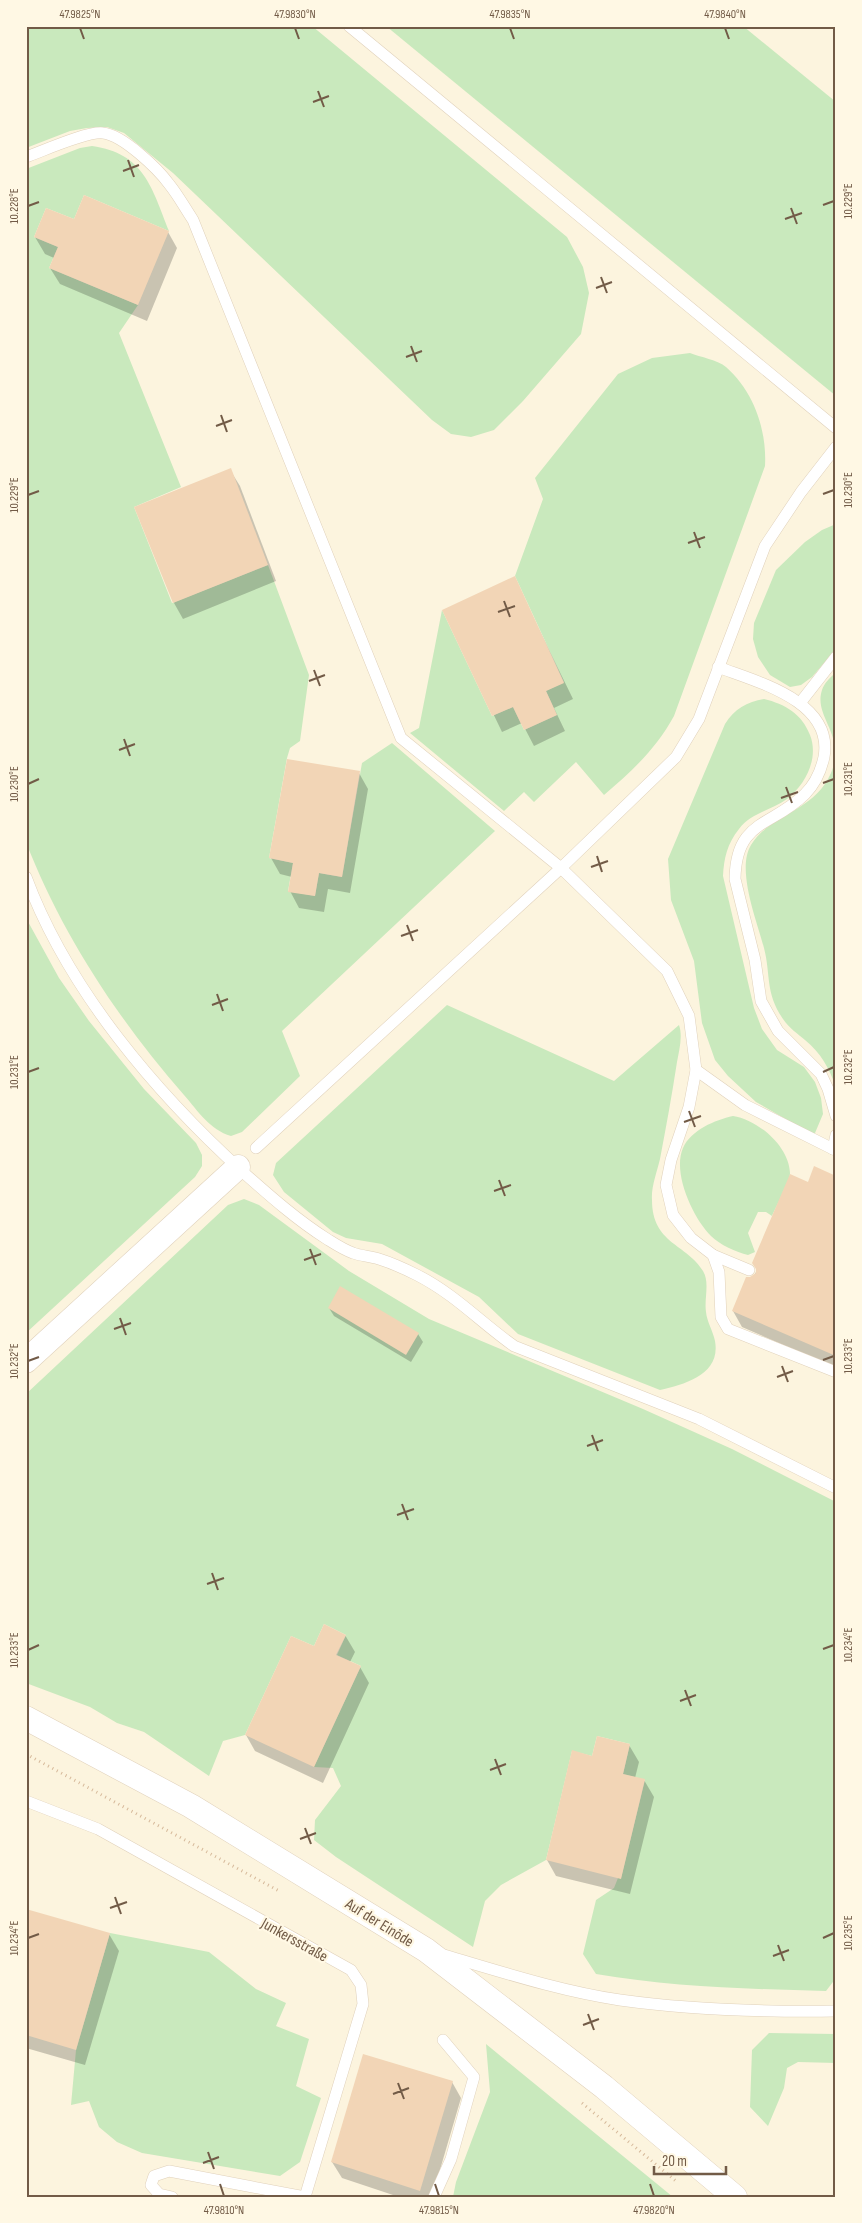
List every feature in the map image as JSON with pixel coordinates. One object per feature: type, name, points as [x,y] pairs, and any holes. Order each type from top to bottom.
[{"type":"street","points":[[26,1361],[238,1167]]},
{"type":"street","name":"Auf der Einöde","points":[[26,1718],[191,1806],[426,1950],[604,2087],[735,2197]]},
{"type":"lane","points":[[349,26],[836,428]]},
{"type":"lane","points":[[26,157],[77,138],[103,133],[121,141],[148,162],[169,184],[192,220],[401,738],[561,868],[667,971],[689,1016],[696,1070],[689,1107],[671,1160],[666,1185],[673,1215],[691,1238],[712,1255],[749,1270]]},
{"type":"lane","points":[[256,1148],[561,868],[676,758],[699,718],[764,546],[801,492],[836,447]]},
{"type":"lane","points":[[800,703],[836,657]]},
{"type":"lane","points":[[718,667],[772,688],[800,703],[816,719],[823,734],[825,749],[822,767],[814,783],[805,794],[750,831],[741,843],[735,866],[735,878],[755,960],[761,1001],[778,1031],[821,1074],[828,1089],[836,1116]]},
{"type":"lane","points":[[26,877],[45,923],[106,1020],[132,1056],[202,1133],[278,1204],[326,1238],[352,1253],[378,1259],[417,1275],[459,1300],[494,1332],[514,1346],[699,1419],[836,1488]]},
{"type":"lane","points":[[696,1070],[745,1105],[834,1149],[836,1136]]},
{"type":"lane","points":[[712,1255],[719,1272],[721,1317],[728,1329],[836,1372]]},
{"type":"lane","name":"Junkersstraße","points":[[26,1801],[98,1829],[351,1970],[361,1985],[363,2004],[305,2197],[169,2171],[154,2176],[151,2185],[159,2194],[172,2197]]},
{"type":"lane","points":[[426,1950],[546,1985],[619,2000],[691,2008],[770,2012],[836,2011]]},
{"type":"lane","points":[[434,2197],[451,2158],[474,2077],[443,2040]]},
{"type":"path","points":[[26,1754],[285,1894]]},
{"type":"path","points":[[576,2098],[679,2185]]},
{"type":"green space","points":[[26,26],[312,26],[567,237],[583,267],[589,293],[581,334],[523,401],[494,430],[471,437],[451,434],[432,420],[173,173],[124,133],[107,127],[87,128],[70,131],[26,148]]},
{"type":"green space","points":[[386,26],[743,26],[836,102],[836,396]]},
{"type":"green space","points":[[92,146],[110,150],[124,156],[135,165],[151,187],[169,231],[84,195],[74,219],[46,208],[34,237],[58,247],[49,268],[138,305],[119,333],[181,487],[134,507],[172,603],[268,565],[309,675],[300,741],[290,748],[287,758],[269,858],[293,863],[288,891],[315,896],[319,873],[342,877],[362,763],[392,743],[495,831],[282,1031],[300,1076],[242,1132],[231,1136],[211,1125],[199,1113],[160,1067],[115,1006],[74,943],[56,910],[26,842],[26,169],[80,148]]},
{"type":"green space","points":[[690,353],[723,365],[736,377],[744,388],[757,412],[761,425],[764,439],[765,466],[674,716],[643,759],[604,795],[576,762],[534,802],[524,792],[504,811],[410,733],[419,728],[442,610],[492,716],[513,707],[524,730],[557,715],[546,691],[564,682],[515,576],[543,499],[535,478],[618,374],[652,358]]},
{"type":"green space","points":[[836,524],[836,649],[812,677],[801,685],[790,687],[770,675],[758,657],[753,639],[754,623],[776,570],[805,542],[822,530]]},
{"type":"green space","points":[[836,672],[836,1087],[820,1056],[811,1045],[785,1022],[773,1001],[764,948],[749,896],[746,868],[747,855],[759,834],[814,796],[824,786],[831,773],[835,760],[835,748],[820,700],[824,685]]},
{"type":"green space","points":[[764,699],[786,707],[802,721],[810,735],[813,753],[812,761],[805,778],[794,793],[781,803],[749,819],[739,829],[727,851],[723,876],[754,1008],[762,1029],[777,1050],[804,1067],[815,1082],[821,1098],[823,1114],[815,1133],[810,1133],[756,1102],[728,1076],[715,1060],[702,1023],[694,961],[671,900],[668,859],[725,724],[732,714],[742,707]]},
{"type":"green space","points":[[26,918],[59,978],[89,1021],[144,1089],[196,1143],[202,1155],[202,1166],[195,1177],[26,1333]]},
{"type":"green space","points":[[447,1005],[614,1081],[679,1025],[681,1034],[680,1048],[660,1159],[653,1185],[652,1200],[654,1215],[664,1235],[696,1262],[705,1275],[706,1312],[715,1341],[715,1352],[713,1362],[699,1376],[690,1381],[660,1390],[518,1334],[479,1297],[382,1244],[346,1238],[333,1232],[284,1192],[273,1175],[276,1163]]},
{"type":"green space","points":[[733,1116],[743,1118],[762,1129],[778,1144],[784,1153],[790,1173],[772,1216],[766,1212],[758,1212],[748,1233],[755,1252],[748,1255],[723,1245],[704,1228],[686,1195],[680,1170],[680,1158],[683,1148],[692,1136],[711,1123]]},
{"type":"green space","points":[[244,1199],[259,1205],[349,1271],[429,1319],[643,1409],[732,1449],[836,1502],[836,1978],[826,1991],[682,1985],[596,1974],[583,1954],[596,1900],[614,1888],[618,1878],[621,1878],[645,1780],[623,1774],[630,1744],[597,1736],[592,1756],[572,1751],[546,1860],[501,1885],[485,1901],[473,1947],[336,1857],[314,1840],[315,1820],[341,1786],[333,1768],[314,1767],[361,1666],[337,1655],[346,1635],[324,1624],[314,1646],[291,1636],[245,1735],[223,1741],[209,1776],[144,1732],[117,1723],[90,1707],[26,1683],[26,1394],[228,1205]]},
{"type":"green space","points":[[110,1933],[209,1952],[256,1989],[286,2003],[276,2026],[309,2039],[296,2086],[321,2098],[300,2162],[280,2176],[142,2153],[117,2142],[99,2127],[89,2101],[71,2105],[76,2050]]},
{"type":"green space","points":[[769,2033],[836,2034],[836,2063],[798,2062],[787,2068],[784,2088],[768,2126],[750,2107],[752,2050]]},
{"type":"green space","points":[[486,2044],[673,2197],[453,2197],[456,2182],[490,2092]]},
{"type":"building","points":[[84,195],[169,231],[138,305],[49,268],[58,247],[34,237],[46,208],[74,219]]},
{"type":"building","points":[[231,468],[268,565],[173,603],[134,507]]},
{"type":"building","points":[[515,576],[564,683],[546,691],[557,715],[524,730],[513,707],[492,716],[442,610]]},
{"type":"building","points":[[287,759],[360,771],[342,877],[319,873],[315,896],[288,892],[293,863],[269,858]]},
{"type":"building","points":[[814,1166],[836,1176],[836,1356],[732,1311],[746,1277],[756,1273],[752,1263],[790,1174],[808,1182]]},
{"type":"building","points":[[340,1286],[419,1333],[406,1355],[328,1308]]},
{"type":"building","points":[[324,1624],[346,1635],[336,1655],[361,1666],[314,1767],[245,1735],[291,1636],[314,1646]]},
{"type":"building","points":[[597,1736],[630,1744],[623,1774],[645,1779],[621,1879],[546,1860],[572,1750],[592,1756]]},
{"type":"building","points":[[26,1909],[110,1933],[76,2050],[26,2035]]},
{"type":"building","points":[[363,2054],[453,2081],[420,2191],[331,2162]]}]
